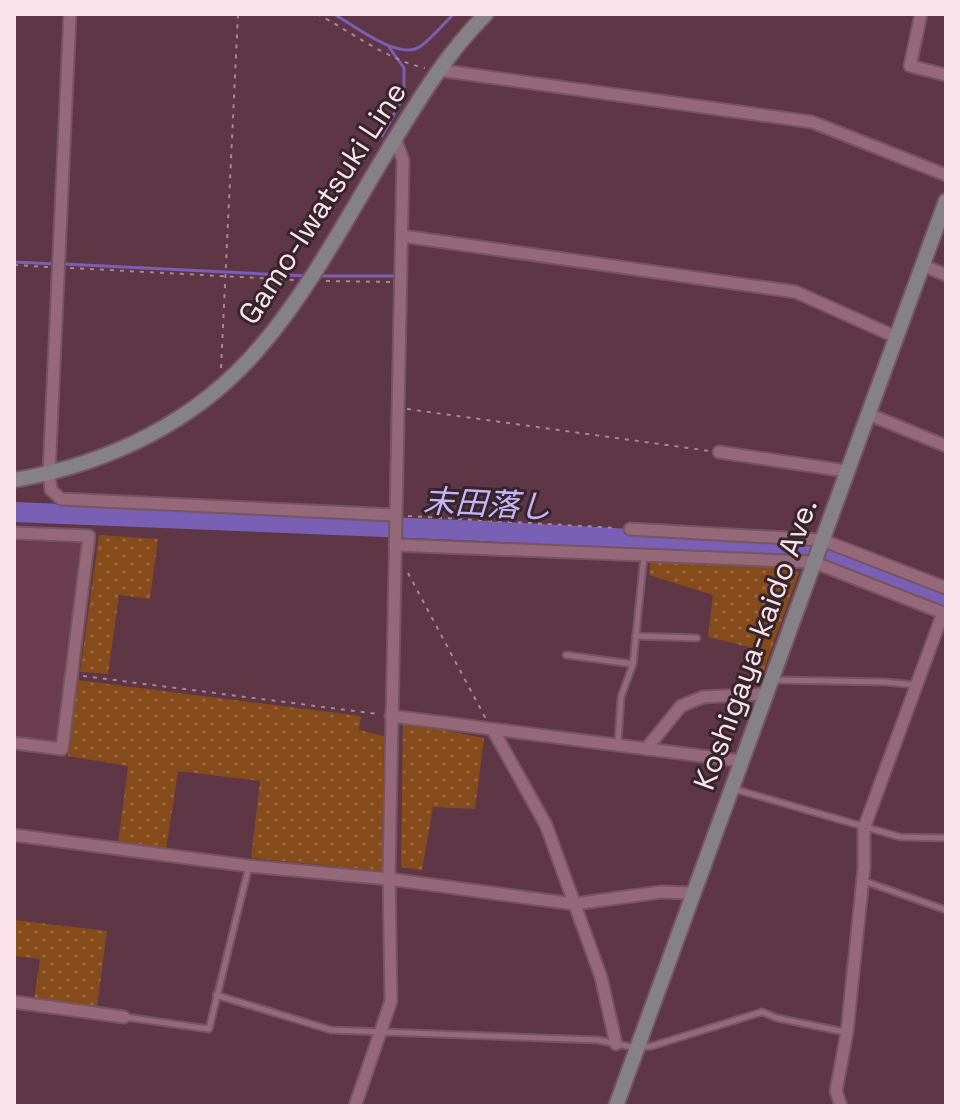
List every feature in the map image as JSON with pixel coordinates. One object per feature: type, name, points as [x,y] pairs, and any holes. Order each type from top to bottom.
[{"type":"street","points":[[70,14],[49,474],[51,490],[61,499],[395,515]]},
{"type":"street","name":"Gamo-Iwatsuki Line","points":[[14,480],[93,461],[135,443],[194,408],[221,386],[259,348],[309,280],[438,70],[486,14]]},
{"type":"street","points":[[921,14],[910,66],[946,75]]},
{"type":"street","points":[[438,70],[812,122],[946,175]]},
{"type":"street","points":[[355,1106],[378,1031],[391,1001],[391,716],[403,160],[395,138]]},
{"type":"street","name":"Koshigaya-kaido Ave.","points":[[616,1106],[946,201]]},
{"type":"street","points":[[402,236],[796,292],[896,337]]},
{"type":"street","points":[[922,265],[946,275]]},
{"type":"street","points":[[868,414],[946,446]]},
{"type":"street","points":[[719,452],[846,471]]},
{"type":"street","points":[[630,529],[822,540],[946,588]]},
{"type":"street","points":[[14,533],[89,536],[62,749],[14,743]]},
{"type":"street","points":[[394,550],[813,562],[945,613],[864,828],[863,881],[847,1032],[836,1091],[841,1106]]},
{"type":"street","points":[[646,749],[681,706],[703,697],[768,687]]},
{"type":"street","points":[[391,716],[741,761]]},
{"type":"street","points":[[493,730],[546,825],[601,977],[616,1044]]},
{"type":"street","points":[[14,835],[574,904],[661,892],[692,893]]},
{"type":"street","points":[[14,1002],[124,1017]]},
{"type":"lane","points":[[618,746],[621,697],[633,664],[644,555]]},
{"type":"lane","points":[[635,636],[697,638]]},
{"type":"lane","points":[[566,655],[633,664]]},
{"type":"lane","points":[[768,687],[884,682],[917,685]]},
{"type":"lane","points":[[731,788],[900,837],[946,838]]},
{"type":"lane","points":[[124,1017],[209,1029],[249,866]]},
{"type":"lane","points":[[863,881],[946,910]]},
{"type":"lane","points":[[216,995],[331,1030],[598,1040],[636,1048],[652,1046],[762,1012],[777,1018],[847,1032]]},
{"type":"path","points":[[221,386],[238,14]]},
{"type":"path","points":[[317,14],[411,65],[438,70]]},
{"type":"path","points":[[14,265],[401,283]]},
{"type":"path","points":[[398,408],[719,452]]},
{"type":"path","points":[[395,515],[630,529]]},
{"type":"path","points":[[394,550],[493,730]]},
{"type":"path","points":[[72,675],[391,716]]},
{"type":"shaded area","points":[[99,535],[158,539],[150,599],[119,595],[108,674],[80,672]]},
{"type":"shaded area","points":[[14,541],[80,543],[58,741],[14,736]]},
{"type":"shaded area","points":[[651,560],[787,563],[786,568],[799,573],[758,686],[754,686],[749,647],[708,637],[713,595],[649,575]]},
{"type":"shaded area","points":[[77,680],[361,716],[359,730],[384,736],[382,871],[251,858],[260,781],[178,771],[166,850],[118,844],[128,766],[68,756]]},
{"type":"shaded area","points":[[403,722],[484,738],[475,809],[433,807],[422,870],[401,867]]},
{"type":"shaded area","points":[[14,920],[107,931],[97,1007],[34,999],[40,959],[14,956]]},
{"type":"waterway","points":[[334,14],[389,46],[412,50],[421,46],[454,14]]},
{"type":"waterway","points":[[382,136],[404,96],[404,68],[389,47]]},
{"type":"waterway","points":[[14,262],[56,264]]},
{"type":"waterway","points":[[63,264],[307,276]]},
{"type":"waterway","points":[[319,276],[395,276]]},
{"type":"waterway","points":[[390,528],[395,288]]},
{"type":"waterway","name":"末田落し","points":[[14,512],[483,531],[798,548],[828,554],[946,604]]}]
